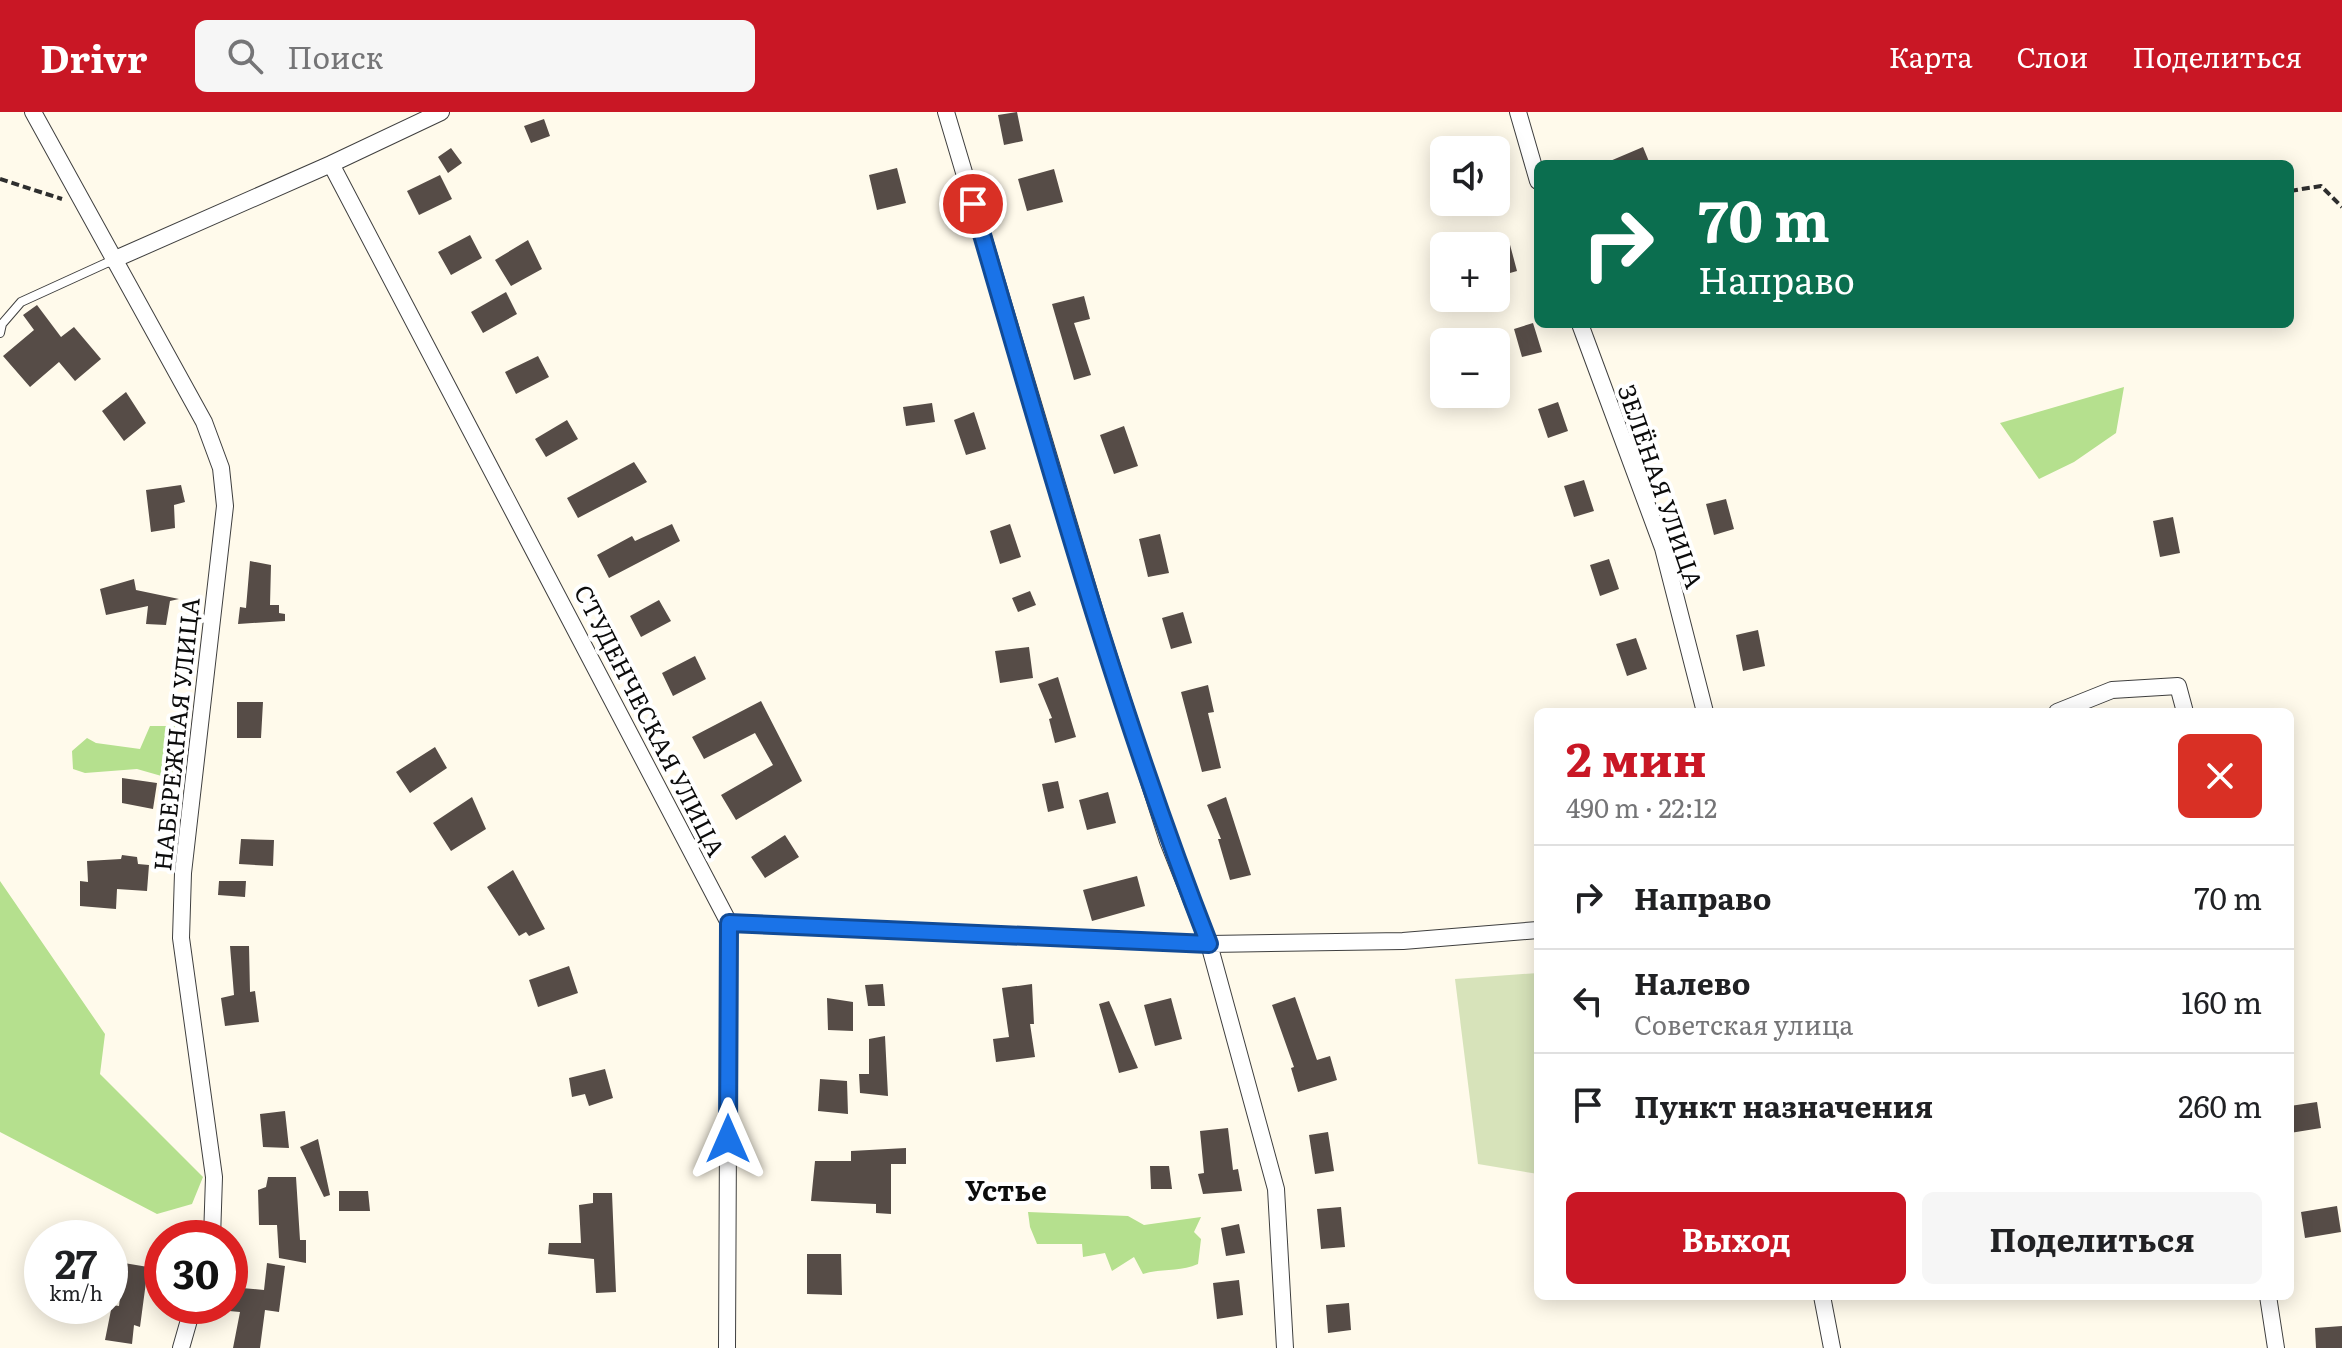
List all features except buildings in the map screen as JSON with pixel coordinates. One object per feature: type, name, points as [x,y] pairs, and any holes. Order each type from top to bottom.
[{"type":"street","name":"НАБЕРЕЖНАЯ УЛИЦА","points":[[33,112],[204,422],[221,468],[225,506],[183,873],[181,938],[214,1177],[213,1220]]},
{"type":"street","points":[[113,260],[441,112]]},
{"type":"street","points":[[946,112],[1101,632],[1168,841],[1209,944],[1276,1189],[1285,1348]]},
{"type":"street","points":[[1518,112],[1534,167]]},
{"type":"street","name":"СТУДЕНЧЕСКАЯ УЛИЦА","points":[[331,164],[729,923],[727,1348]]},
{"type":"street","name":"ЗЕЛЁНАЯ УЛИЦА","points":[[1581,328],[1663,548],[1704,708]]},
{"type":"street","points":[[2067,708],[2112,690],[2178,686],[2184,708]]},
{"type":"street","points":[[729,923],[1209,944],[1403,941],[1534,930]]},
{"type":"street","points":[[1823,1300],[1832,1348]]},
{"type":"street","points":[[2269,1300],[2276,1348]]},
{"type":"street","points":[[181,1348],[188,1324]]},
{"type":"lane","points":[[0,333],[2,324],[21,302],[113,260]]},
{"type":"path","points":[[0,179],[84,206]]},
{"type":"path","points":[[2294,190],[2321,186],[2342,207]]},
{"type":"green space","points":[[2124,387],[2116,433],[2074,462],[2039,479],[2000,423]]},
{"type":"green space","points":[[150,726],[175,726],[172,779],[137,769],[85,773],[73,769],[72,751],[87,738],[96,743],[140,749]]},
{"type":"green space","points":[[0,881],[105,1034],[100,1074],[203,1177],[192,1204],[157,1214],[0,1132]]},
{"type":"green space","points":[[1534,973],[1534,1173],[1478,1164],[1455,979]]},
{"type":"green space","points":[[1028,1212],[1128,1216],[1144,1225],[1201,1217],[1194,1232],[1201,1239],[1198,1264],[1143,1274],[1134,1257],[1112,1271],[1105,1253],[1083,1257],[1082,1244],[1037,1244]]},
{"type":"district","name":"Устье","points":[[1006,1189]]},
{"type":"route","points":[[728,1139],[729,923],[1209,944],[1168,841],[1101,632],[973,204]]}]
